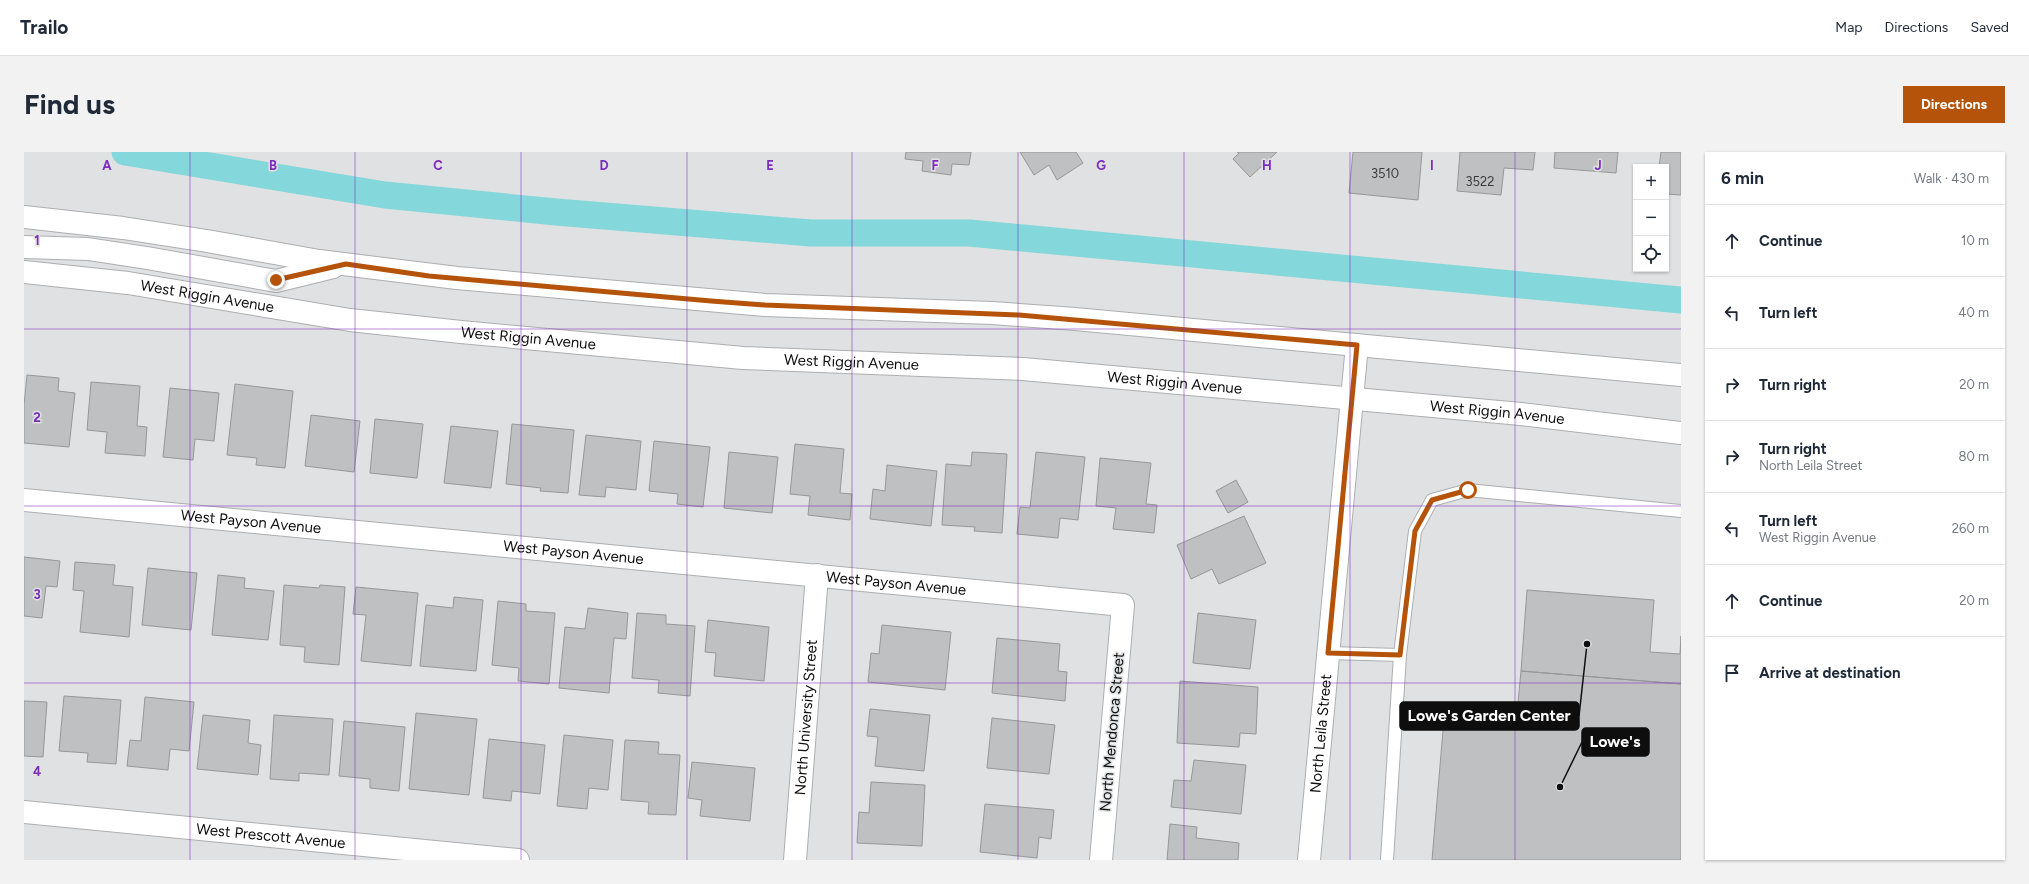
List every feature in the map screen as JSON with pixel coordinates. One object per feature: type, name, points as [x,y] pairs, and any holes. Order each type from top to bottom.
[{"type":"main road","points":[[24,217],[123,228],[429,276],[765,305],[1019,315],[1681,374]]},
{"type":"main road","points":[[24,247],[88,249],[276,280],[346,264]]},
{"type":"main road","name":"West Riggin Avenue","points":[[24,272],[128,283],[350,320],[461,332],[743,358],[1023,369],[1521,414],[1681,433]]},
{"type":"main road","name":"North Leila Street","points":[[1309,860],[1357,345]]},
{"type":"main road","name":"West Payson Avenue","points":[[24,500],[1123,605]]},
{"type":"main road","name":"North University Street","points":[[795,860],[817,575]]},
{"type":"main road","name":"North Mendonca Street","points":[[1101,860],[1123,605]]},
{"type":"main road","name":"West Prescott Avenue","points":[[24,812],[479,859],[518,860]]},
{"type":"lane","points":[[1387,860],[1400,655],[1415,531],[1432,500],[1468,490],[1681,511]]},
{"type":"lane","points":[[1328,653],[1400,655]]},
{"type":"building","points":[[906,152],[971,152],[969,165],[952,164],[951,175],[922,171],[923,161],[905,159]]},
{"type":"building","points":[[1020,152],[1076,152],[1083,163],[1057,180],[1049,165],[1034,175]]},
{"type":"building","points":[[1237,152],[1277,152],[1250,177],[1233,159],[1239,153]]},
{"type":"building","points":[[1353,152],[1422,152],[1418,200],[1349,193]]},
{"type":"building","points":[[1460,152],[1535,152],[1533,170],[1504,168],[1501,195],[1457,191]]},
{"type":"building","points":[[1555,152],[1618,152],[1616,173],[1554,168]]},
{"type":"building","points":[[1661,152],[1681,152],[1681,195],[1669,194],[1669,164],[1659,164]]},
{"type":"building","points":[[27,375],[59,378],[58,391],[75,393],[69,447],[24,443],[24,405]]},
{"type":"building","points":[[91,382],[140,386],[137,426],[147,427],[145,456],[105,453],[107,432],[87,430]]},
{"type":"building","points":[[235,384],[293,391],[285,468],[256,465],[257,458],[227,455]]},
{"type":"building","points":[[170,388],[219,393],[214,441],[195,439],[193,460],[163,457]]},
{"type":"building","points":[[311,415],[360,421],[354,472],[305,466]]},
{"type":"building","points":[[375,419],[423,424],[417,478],[370,473]]},
{"type":"building","points":[[512,424],[574,430],[568,493],[540,491],[541,488],[506,484]]},
{"type":"building","points":[[451,426],[498,431],[491,488],[444,483]]},
{"type":"building","points":[[586,435],[641,441],[636,490],[606,487],[605,497],[579,495]]},
{"type":"building","points":[[654,441],[710,447],[703,507],[677,504],[678,494],[649,491]]},
{"type":"building","points":[[795,444],[844,449],[840,493],[852,494],[850,520],[808,515],[810,496],[790,494]]},
{"type":"building","points":[[729,452],[778,457],[772,513],[724,508]]},
{"type":"building","points":[[972,452],[1007,454],[1002,533],[974,531],[975,527],[942,525],[946,464],[971,466]]},
{"type":"building","points":[[1036,452],[1085,457],[1078,520],[1060,518],[1058,538],[1017,534],[1020,507],[1030,508]]},
{"type":"building","points":[[1100,458],[1151,463],[1146,504],[1157,505],[1154,533],[1113,529],[1116,508],[1096,506]]},
{"type":"building","points":[[887,465],[937,471],[931,526],[870,519],[873,489],[885,491]]},
{"type":"building","points":[[1236,480],[1248,502],[1228,513],[1216,491]]},
{"type":"building","points":[[1244,516],[1266,563],[1219,584],[1212,569],[1191,579],[1177,545]]},
{"type":"building","points":[[24,557],[60,561],[57,587],[46,586],[42,618],[24,616]]},
{"type":"building","points":[[75,562],[115,565],[113,585],[133,587],[129,637],[80,632],[84,591],[73,590]]},
{"type":"building","points":[[148,568],[197,573],[191,630],[142,625]]},
{"type":"building","points":[[218,575],[245,578],[244,588],[274,591],[268,640],[212,635]]},
{"type":"building","points":[[284,585],[319,588],[320,585],[345,587],[339,665],[304,662],[305,647],[280,645]]},
{"type":"building","points":[[356,587],[418,593],[411,666],[361,661],[366,615],[353,614]]},
{"type":"building","points":[[1527,590],[1654,600],[1650,652],[1680,654],[1681,636],[1681,684],[1521,671]]},
{"type":"building","points":[[454,597],[483,600],[476,671],[420,666],[426,605],[453,608]]},
{"type":"building","points":[[498,601],[526,604],[526,611],[555,613],[549,684],[518,681],[519,668],[492,665]]},
{"type":"building","points":[[588,608],[628,613],[626,639],[614,638],[609,693],[559,688],[565,627],[585,629]]},
{"type":"building","points":[[637,613],[666,615],[666,624],[695,626],[690,696],[658,693],[659,680],[632,678]]},
{"type":"building","points":[[1198,613],[1256,620],[1250,669],[1193,663]]},
{"type":"building","points":[[708,620],[769,627],[764,681],[714,676],[716,653],[705,652]]},
{"type":"building","points":[[882,625],[951,632],[945,690],[868,682],[871,653],[879,654]]},
{"type":"building","points":[[997,638],[1060,644],[1058,671],[1067,672],[1065,701],[992,693]]},
{"type":"building","points":[[1521,671],[1681,684],[1681,860],[1432,860],[1445,707],[1517,713]]},
{"type":"building","points":[[1180,681],[1258,687],[1256,734],[1240,733],[1239,747],[1177,743]]},
{"type":"building","points":[[64,696],[121,700],[116,764],[87,762],[88,753],[59,751]]},
{"type":"building","points":[[145,697],[194,702],[189,751],[170,749],[168,770],[127,766],[130,740],[141,741]]},
{"type":"building","points":[[24,701],[47,702],[43,757],[24,756]]},
{"type":"building","points":[[870,709],[930,715],[924,771],[875,766],[878,737],[867,736]]},
{"type":"building","points":[[416,713],[477,719],[469,795],[409,789]]},
{"type":"building","points":[[203,715],[250,720],[248,743],[261,745],[258,775],[197,769]]},
{"type":"building","points":[[274,715],[333,719],[329,775],[299,773],[299,781],[270,779]]},
{"type":"building","points":[[992,718],[1055,725],[1049,774],[987,768]]},
{"type":"building","points":[[344,721],[405,727],[399,791],[370,788],[370,779],[339,776]]},
{"type":"building","points":[[564,735],[613,740],[608,790],[589,788],[587,809],[557,806]]},
{"type":"building","points":[[489,739],[545,745],[540,794],[512,791],[511,801],[483,798]]},
{"type":"building","points":[[625,740],[659,742],[658,754],[680,755],[676,815],[648,814],[649,802],[621,800]]},
{"type":"building","points":[[1194,760],[1246,765],[1241,814],[1171,807],[1174,780],[1191,781]]},
{"type":"building","points":[[692,762],[755,768],[750,821],[700,816],[702,800],[688,798]]},
{"type":"building","points":[[871,782],[925,785],[922,846],[857,843],[859,812],[869,813]]},
{"type":"building","points":[[985,804],[1054,810],[1051,839],[1039,837],[1037,858],[980,852]]},
{"type":"building","points":[[1170,824],[1197,827],[1196,838],[1239,843],[1238,860],[1167,860]]},
{"type":"waterway","points":[[125,152],[385,195],[556,212],[811,233],[969,233],[1681,300]]},
{"type":"place","name":"Lowe's Garden Center","points":[[1587,644]]},
{"type":"place","name":"Lowe's","points":[[1560,787]]},
{"type":"route","points":[[276,280],[346,264],[429,276],[711,301],[822,308],[1019,315],[1357,345],[1328,653],[1400,655],[1415,531],[1432,500],[1468,490]]}]
